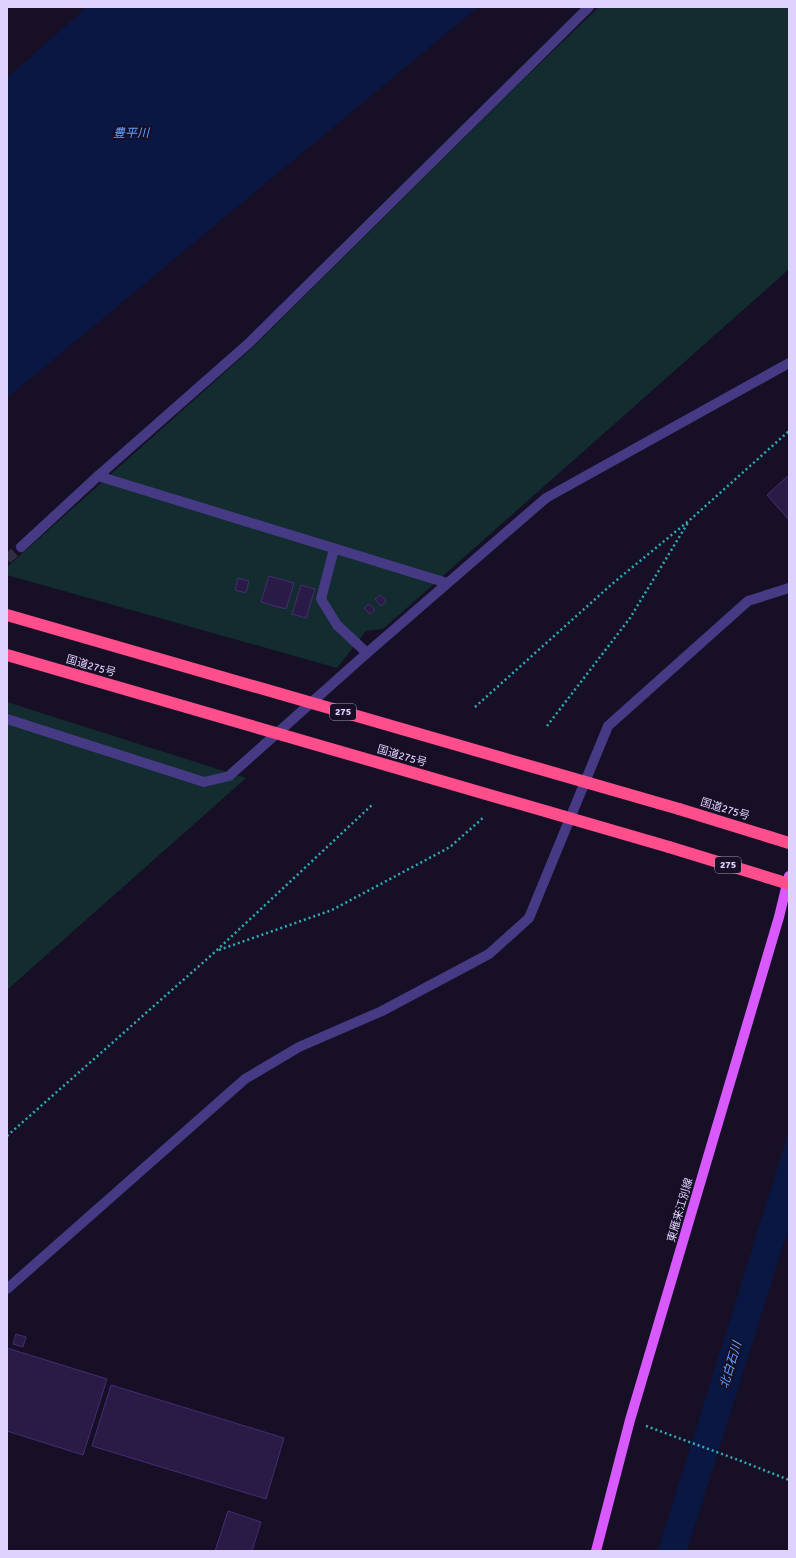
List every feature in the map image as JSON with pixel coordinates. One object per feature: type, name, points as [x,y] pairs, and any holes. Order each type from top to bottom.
[{"type":"highway","name":"国道275号","points":[[7,615],[679,809],[789,843]]},
{"type":"highway","name":"国道275号","points":[[7,656],[788,881]]},
{"type":"main road","name":"東雁来江別線","points":[[596,1551],[630,1420],[788,881]]},
{"type":"street","points":[[21,547],[98,476],[249,343],[589,7]]},
{"type":"street","points":[[7,719],[204,782],[229,776],[366,653],[546,498],[789,363]]},
{"type":"street","points":[[98,476],[447,583]]},
{"type":"street","points":[[334,549],[321,599],[337,625],[366,653]]},
{"type":"street","points":[[7,1289],[245,1079],[299,1047],[382,1011],[489,954],[529,918],[608,726],[748,601],[789,588]]},
{"type":"path","points":[[475,707],[612,584],[691,519],[789,431]]},
{"type":"path","points":[[547,726],[630,618],[691,519]]},
{"type":"path","points":[[7,1136],[216,951],[373,804]]},
{"type":"path","points":[[216,951],[332,910],[450,847],[484,817]]},
{"type":"path","points":[[665,1433],[789,1480]]},
{"type":"green space","points":[[599,7],[789,7],[789,269],[383,629],[366,631],[337,668],[7,575],[7,567],[251,349],[528,75]]},
{"type":"green space","points":[[7,702],[246,778],[7,990]]},
{"type":"water","name":"豊平川","points":[[87,7],[478,7],[7,398],[7,78]]},
{"type":"water","name":"北白石川","points":[[789,1131],[789,1226],[687,1551],[658,1551]]},
{"type":"building","points":[[789,475],[789,520],[767,495]]},
{"type":"building","points":[[269,576],[294,583],[286,609],[261,602]]},
{"type":"building","points":[[238,578],[249,581],[246,593],[235,590]]},
{"type":"building","points":[[301,585],[315,589],[306,618],[292,614]]},
{"type":"building","points":[[380,595],[386,601],[381,606],[375,599]]},
{"type":"building","points":[[369,604],[375,610],[370,614],[364,608]]},
{"type":"building","points":[[16,1334],[26,1337],[23,1347],[13,1344]]},
{"type":"building","points":[[7,1348],[107,1379],[83,1455],[7,1431]]},
{"type":"building","points":[[111,1385],[284,1438],[266,1499],[92,1446]]},
{"type":"building","points":[[228,1511],[261,1522],[252,1551],[215,1551]]},
{"type":"tunnel","points":[[7,559],[21,547]]}]
